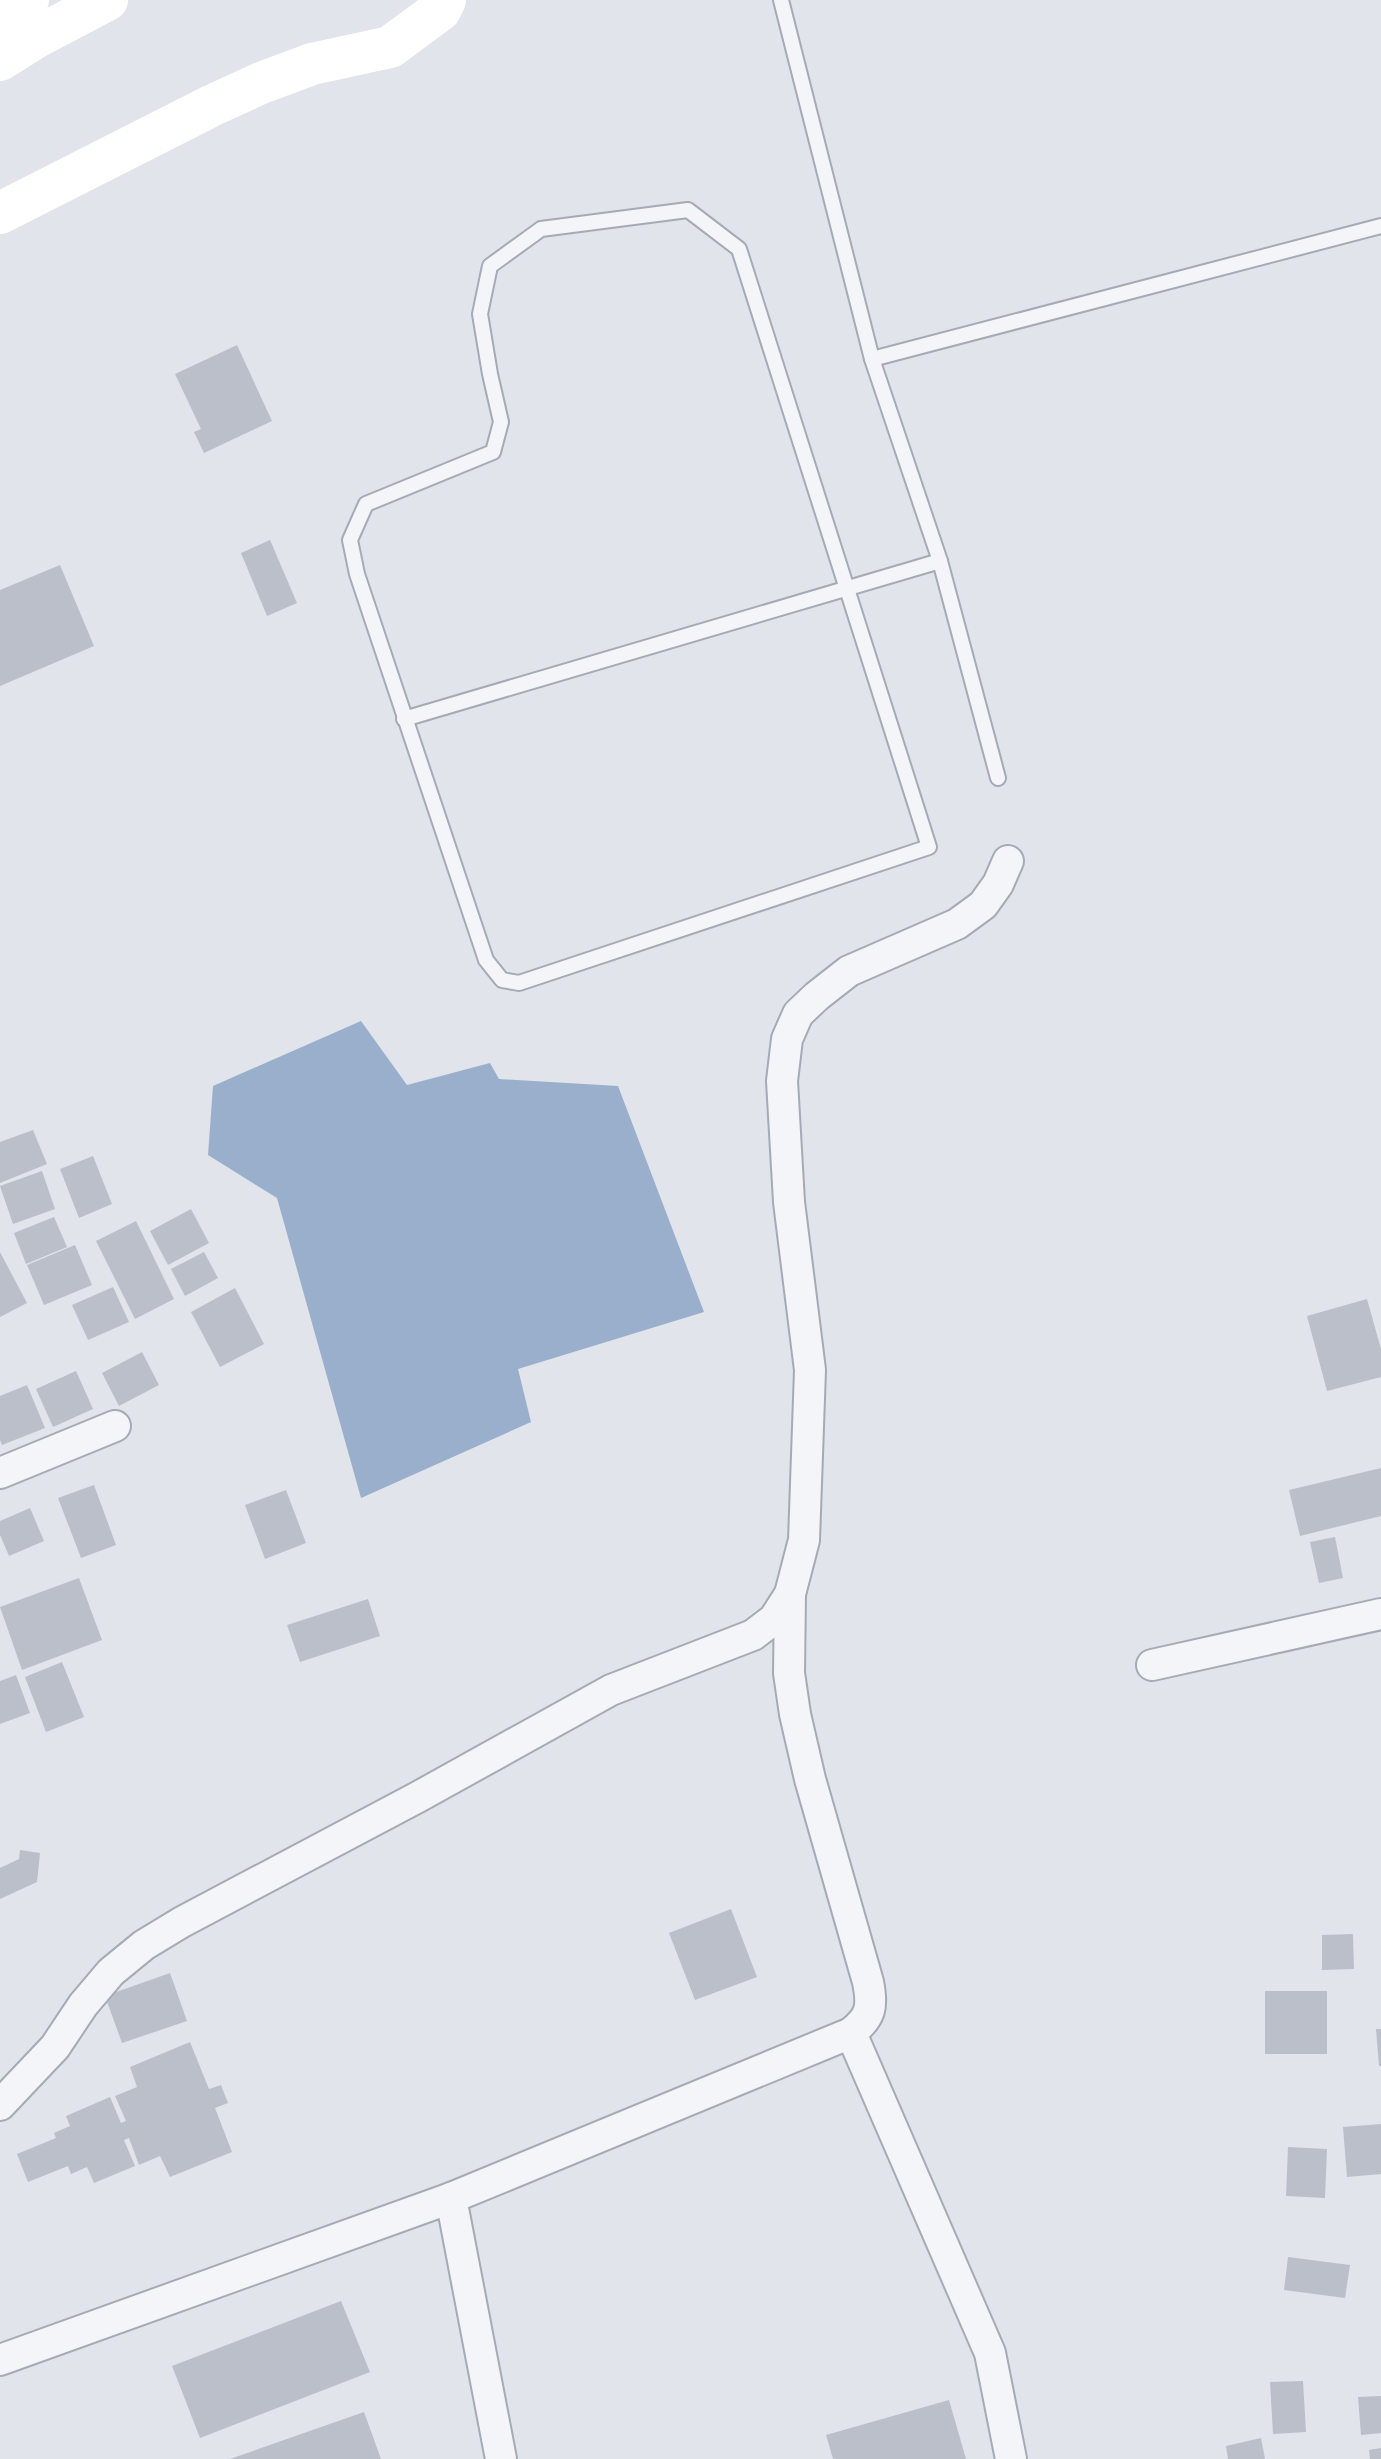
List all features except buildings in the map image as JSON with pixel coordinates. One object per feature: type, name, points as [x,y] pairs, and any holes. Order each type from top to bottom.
[{"type":"street","points":[[0,18],[28,0]]},
{"type":"street","points":[[0,60],[107,0]]},
{"type":"street","points":[[0,213],[261,83],[312,64],[390,47],[440,10],[445,0]]},
{"type":"street","points":[[0,2360],[451,2198],[851,2033],[863,2023],[870,2011],[871,1998],[810,1779],[789,1673],[790,1594],[804,1540],[810,1370],[789,1202],[782,1081],[787,1039],[798,1014],[849,971],[957,924],[983,905],[998,884],[1008,861]]},
{"type":"street","points":[[0,1473],[115,1426]]},
{"type":"street","points":[[0,2105],[55,2047],[83,2005],[111,1972],[144,1945],[611,1690],[753,1635],[774,1619],[790,1594]]},
{"type":"street","points":[[1152,1665],[1381,1614]]},
{"type":"street","points":[[851,2033],[990,2353],[1011,2459]]},
{"type":"street","points":[[451,2198],[501,2459]]},
{"type":"lane","points":[[781,0],[872,359],[940,561],[998,778]]},
{"type":"lane","points":[[688,210],[739,249],[929,847],[519,983],[502,980],[486,960],[404,719],[357,574],[350,540],[366,504],[493,452],[501,422],[480,314],[490,266],[541,229],[688,210]]},
{"type":"lane","points":[[872,359],[1381,226]]},
{"type":"lane","points":[[404,719],[940,561]]},
{"type":"water","points":[[361,1021],[407,1085],[490,1063],[499,1079],[618,1086],[704,1312],[518,1369],[531,1422],[361,1498],[277,1198],[208,1155],[213,1086]]}]
